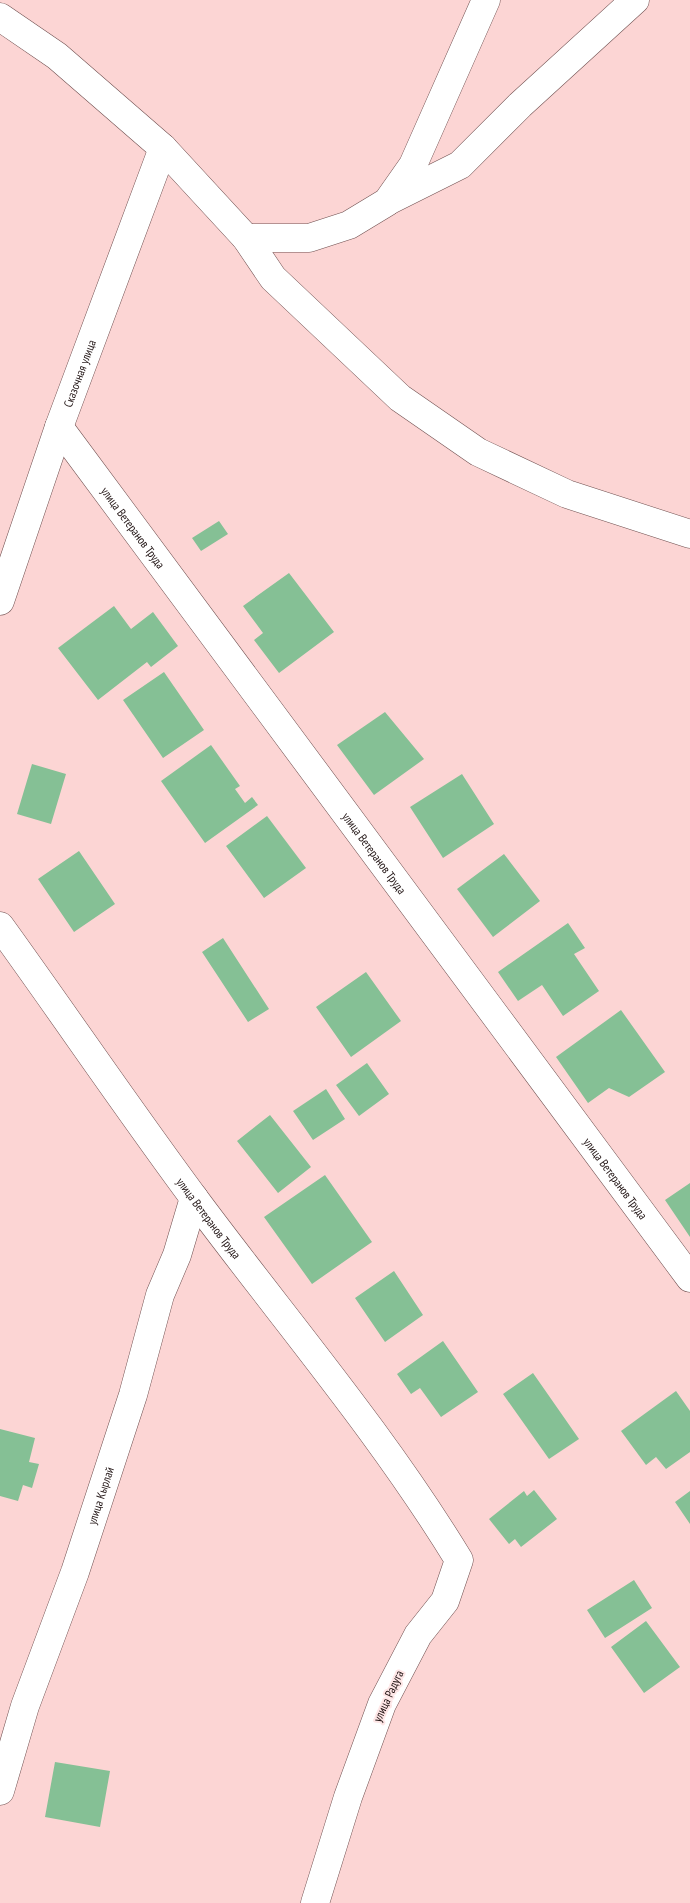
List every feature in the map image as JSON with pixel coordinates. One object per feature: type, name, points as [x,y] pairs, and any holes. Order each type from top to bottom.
[{"type":"street","points":[[387,202],[413,166],[486,0]]},
{"type":"street","points":[[246,238],[309,238],[349,225],[387,202],[460,165],[520,105],[635,0]]},
{"type":"street","points":[[0,17],[56,56],[163,148],[246,238],[273,278],[400,398],[478,452],[567,494],[690,534]]},
{"type":"street","name":"Сказочная улица","points":[[0,601],[59,427],[163,148]]},
{"type":"street","name":"улица Ветеранов Труда","points":[[59,427],[690,1278]]},
{"type":"street","name":"улица Ветеранов Труда","points":[[0,926],[194,1198],[286,1317],[426,1505]]},
{"type":"street","name":"улица Кырлай","points":[[0,1791],[25,1706],[75,1572],[133,1395],[160,1295],[177,1255],[194,1198]]},
{"type":"street","name":"улица Радуга","points":[[314,1903],[348,1797],[382,1704],[418,1635],[445,1601],[459,1560],[426,1505]]},
{"type":"building","points":[[219,521],[228,534],[201,551],[192,538]]},
{"type":"building","points":[[289,573],[334,632],[279,673],[254,640],[263,633],[243,606]]},
{"type":"building","points":[[114,606],[131,629],[153,612],[178,646],[151,667],[147,662],[98,700],[58,648]]},
{"type":"building","points":[[164,672],[204,730],[163,758],[123,700]]},
{"type":"building","points":[[385,712],[424,759],[374,795],[337,745]]},
{"type":"building","points":[[211,745],[240,786],[235,789],[245,803],[252,797],[258,805],[205,843],[161,781]]},
{"type":"building","points":[[32,764],[66,774],[51,824],[17,814]]},
{"type":"building","points":[[462,774],[494,824],[443,858],[410,807]]},
{"type":"building","points":[[267,816],[306,868],[264,898],[226,846]]},
{"type":"building","points":[[79,851],[115,904],[74,932],[38,879]]},
{"type":"building","points":[[504,854],[540,901],[493,937],[457,889]]},
{"type":"building","points":[[568,923],[585,948],[574,954],[599,991],[563,1016],[542,985],[518,1001],[498,972]]},
{"type":"building","points":[[223,938],[269,1009],[248,1022],[202,952]]},
{"type":"building","points":[[366,972],[401,1021],[351,1057],[316,1007]]},
{"type":"building","points":[[621,1010],[665,1072],[629,1097],[609,1088],[588,1103],[556,1057]]},
{"type":"building","points":[[367,1063],[389,1094],[359,1116],[336,1085]]},
{"type":"building","points":[[326,1089],[345,1119],[313,1140],[293,1111]]},
{"type":"building","points":[[270,1115],[311,1167],[278,1193],[237,1141]]},
{"type":"building","points":[[325,1175],[372,1242],[312,1284],[264,1217]]},
{"type":"building","points":[[690,1183],[690,1237],[665,1200]]},
{"type":"building","points":[[394,1271],[423,1315],[385,1342],[355,1298]]},
{"type":"building","points":[[443,1341],[478,1392],[441,1417],[420,1388],[411,1394],[397,1374]]},
{"type":"building","points":[[533,1373],[579,1439],[549,1459],[503,1394]]},
{"type":"building","points":[[676,1391],[690,1411],[690,1452],[666,1469],[656,1457],[646,1465],[621,1431]]},
{"type":"building","points":[[0,1429],[35,1438],[29,1462],[39,1464],[32,1488],[23,1485],[18,1501],[0,1496]]},
{"type":"building","points":[[534,1490],[557,1519],[521,1547],[515,1539],[509,1544],[489,1519],[524,1491],[527,1496]]},
{"type":"building","points":[[690,1491],[690,1524],[675,1502]]},
{"type":"building","points":[[634,1580],[652,1608],[605,1638],[587,1610]]},
{"type":"building","points":[[646,1621],[680,1667],[644,1693],[611,1647]]},
{"type":"building","points":[[55,1762],[110,1771],[100,1827],[45,1817]]}]
